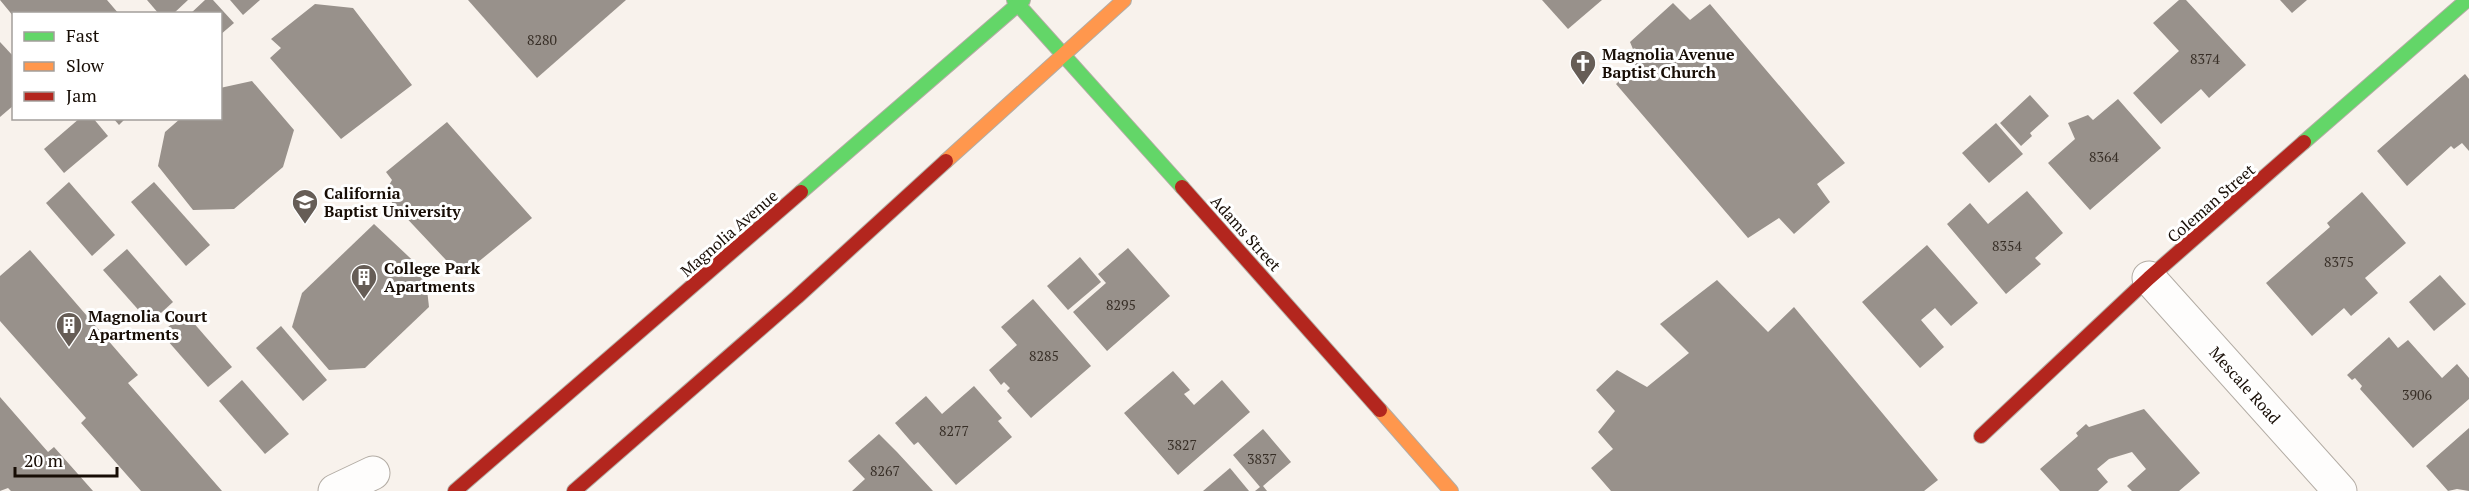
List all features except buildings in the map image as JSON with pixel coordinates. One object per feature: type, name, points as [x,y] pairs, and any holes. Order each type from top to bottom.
[{"type":"main road","points":[[574,491],[797,297],[1124,0]]},
{"type":"main road","name":"Coleman Street","points":[[1981,436],[2149,278],[2468,0]]},
{"type":"main road","name":"Adams Street","points":[[1018,2],[1062,55],[1255,268],[1451,491]]},
{"type":"main road","name":"Magnolia Avenue","points":[[455,491],[1018,2]]},
{"type":"street","name":"Mescale Road","points":[[2149,278],[2340,491]]},
{"type":"street","points":[[334,491],[373,473]]},
{"type":"traffic: fast","points":[[1014,0],[1182,187]]},
{"type":"traffic: fast","points":[[801,192],[1023,0]]},
{"type":"traffic: fast","points":[[2304,142],[2467,0]]},
{"type":"traffic: slow","points":[[946,161],[1124,0]]},
{"type":"traffic: slow","points":[[1380,410],[1451,491]]},
{"type":"traffic: jam","points":[[1981,436],[2149,278],[2304,142]]},
{"type":"traffic: jam","points":[[574,491],[797,297],[946,161]]},
{"type":"traffic: jam","points":[[1182,187],[1380,410]]},
{"type":"traffic: jam","points":[[455,491],[801,192]]},
{"type":"place","name":"Magnolia Avenue Baptist Church","points":[[1583,86]]},
{"type":"place","name":"California Baptist University","points":[[305,225]]},
{"type":"place","name":"College Park Apartments","points":[[364,300]]},
{"type":"place","name":"Magnolia Court Apartments","points":[[69,348]]}]
